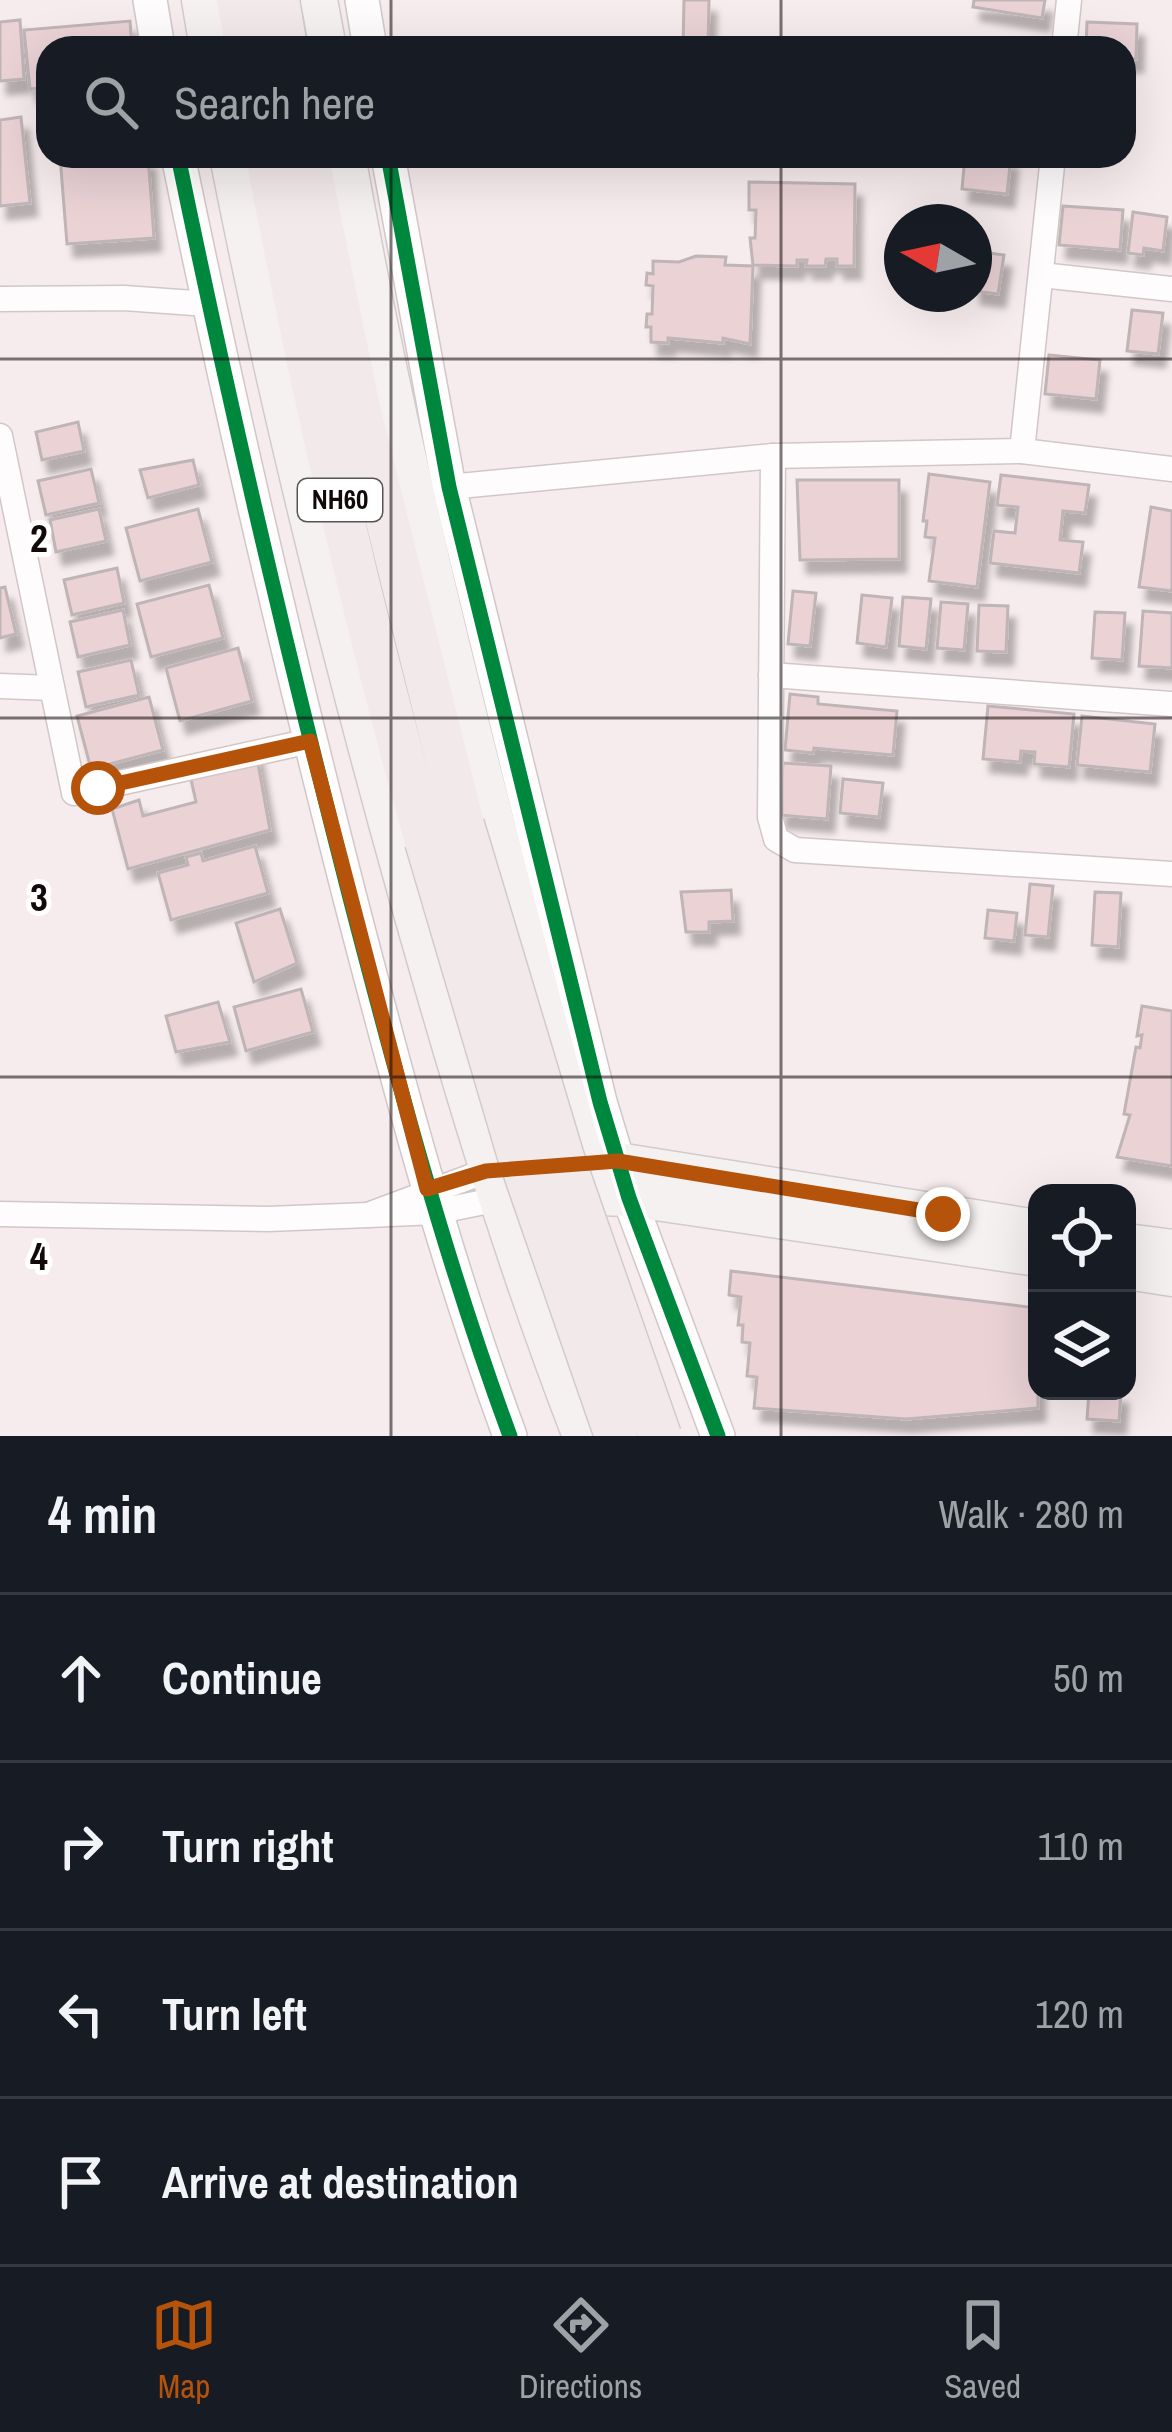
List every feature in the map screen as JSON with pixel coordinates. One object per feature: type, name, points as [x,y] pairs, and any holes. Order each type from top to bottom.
[{"type":"highway","points":[[238,0],[245,36]]},
{"type":"highway","points":[[278,0],[284,36]]},
{"type":"highway","name":"NH60","points":[[269,168],[357,577],[659,1436]]},
{"type":"highway","name":"NH60","points":[[309,168],[444,833],[518,1153],[616,1436]]},
{"type":"main road","points":[[200,0],[206,36]]},
{"type":"main road","points":[[319,0],[326,36]]},
{"type":"main road","points":[[230,168],[296,483],[344,674],[490,1185],[581,1436]]},
{"type":"main road","points":[[349,168],[395,398],[460,674],[680,1436]]},
{"type":"main road","points":[[490,1185],[607,1179],[1028,1227]]},
{"type":"main road","points":[[607,1179],[1028,1256]]},
{"type":"main road","points":[[1136,1243],[1172,1249]]},
{"type":"main road","points":[[1136,1272],[1172,1278]]},
{"type":"street","points":[[150,0],[156,36]]},
{"type":"street","points":[[362,0],[368,36]]},
{"type":"street","points":[[1065,36],[1069,0]]},
{"type":"street","points":[[180,168],[310,741],[431,1201],[510,1436]]},
{"type":"street","points":[[390,168],[449,487],[607,1179],[718,1436]]},
{"type":"street","points":[[1022,451],[1052,168]]},
{"type":"street","points":[[1041,275],[1172,289]]},
{"type":"street","points":[[0,299],[124,298],[208,304]]},
{"type":"street","points":[[0,436],[74,793],[310,741]]},
{"type":"street","points":[[449,487],[773,456],[1022,451],[1172,469]]},
{"type":"street","points":[[773,456],[770,817],[772,831],[784,845],[795,850],[1172,874]]},
{"type":"street","points":[[771,675],[1172,704]]},
{"type":"street","points":[[0,686],[52,688]]},
{"type":"street","points":[[0,1214],[268,1219],[368,1215],[490,1185]]},
{"type":"building","points":[[684,0],[709,0],[708,36],[683,36]]},
{"type":"building","points":[[974,0],[1045,0],[1042,18],[973,7]]},
{"type":"building","points":[[20,20],[24,79],[0,81],[0,22]]},
{"type":"building","points":[[130,21],[131,36],[36,36],[36,88],[30,89],[24,30]]},
{"type":"building","points":[[1087,22],[1137,24],[1136,59],[1136,36],[1086,36]]},
{"type":"building","points":[[21,117],[30,203],[0,206],[0,120]]},
{"type":"building","points":[[61,168],[149,168],[154,238],[67,244]]},
{"type":"building","points":[[964,168],[1010,168],[1007,194],[962,189]]},
{"type":"building","points":[[749,182],[855,184],[854,266],[837,266],[837,259],[826,259],[825,266],[806,266],[807,260],[797,260],[797,266],[753,265],[750,238],[755,238],[756,210],[749,210]]},
{"type":"building","points":[[1063,206],[1123,210],[1120,250],[1059,245]]},
{"type":"building","points":[[1133,212],[1167,217],[1163,251],[1144,248],[1143,255],[1128,253]]},
{"type":"building","points":[[992,253],[1004,255],[998,294],[992,293]]},
{"type":"building","points":[[696,256],[726,257],[725,265],[753,266],[750,344],[723,338],[723,343],[668,338],[668,343],[651,342],[651,327],[646,327],[647,314],[652,314],[653,286],[646,285],[647,273],[653,274],[653,261],[679,262]]},
{"type":"building","points":[[1132,310],[1163,313],[1158,354],[1127,351]]},
{"type":"building","points":[[1049,355],[1100,360],[1096,399],[1045,394]]},
{"type":"building","points":[[78,422],[84,451],[42,460],[36,432]]},
{"type":"building","points":[[193,460],[199,485],[148,498],[140,470]]},
{"type":"building","points":[[91,469],[99,503],[46,515],[38,481]]},
{"type":"building","points":[[929,474],[990,482],[977,587],[929,581],[935,538],[925,537],[927,521],[923,521]]},
{"type":"building","points":[[1001,475],[1089,485],[1085,513],[1063,511],[1060,540],[1083,542],[1079,573],[990,563],[994,531],[1015,533],[1018,507],[997,505]]},
{"type":"building","points":[[797,480],[899,480],[899,559],[800,560]]},
{"type":"building","points":[[1151,507],[1172,511],[1172,591],[1139,587]]},
{"type":"building","points":[[99,509],[106,541],[56,552],[50,520]]},
{"type":"building","points":[[198,509],[212,562],[140,581],[126,528]]},
{"type":"building","points":[[117,568],[124,603],[72,615],[64,580]]},
{"type":"building","points":[[209,585],[223,638],[151,657],[137,604]]},
{"type":"building","points":[[5,587],[16,634],[0,638],[0,588]]},
{"type":"building","points":[[793,591],[816,593],[810,646],[788,644]]},
{"type":"building","points":[[862,595],[892,598],[886,647],[857,643]]},
{"type":"building","points":[[903,597],[931,599],[926,649],[899,646]]},
{"type":"building","points":[[941,602],[968,604],[964,650],[937,648]]},
{"type":"building","points":[[979,605],[1008,606],[1006,652],[977,651]]},
{"type":"building","points":[[123,610],[130,645],[78,657],[70,622]]},
{"type":"building","points":[[1143,611],[1172,613],[1172,668],[1139,666]]},
{"type":"building","points":[[1095,612],[1125,613],[1122,660],[1092,658]]},
{"type":"building","points":[[238,648],[252,701],[180,721],[166,668]]},
{"type":"building","points":[[131,660],[139,695],[86,707],[78,672]]},
{"type":"building","points":[[790,694],[818,697],[818,704],[897,711],[893,755],[785,750]]},
{"type":"building","points":[[149,697],[163,750],[91,769],[77,716]]},
{"type":"building","points":[[988,706],[1074,714],[1069,767],[1034,764],[1035,752],[1021,751],[1020,762],[983,759]]},
{"type":"building","points":[[1082,716],[1155,724],[1150,772],[1077,765]]},
{"type":"building","points":[[255,747],[270,830],[128,869],[112,809],[139,800],[143,816],[196,802],[188,766]]},
{"type":"building","points":[[783,763],[831,766],[827,819],[779,815]]},
{"type":"building","points":[[843,779],[883,783],[879,817],[840,813]]},
{"type":"building","points":[[255,846],[268,893],[171,920],[158,873],[188,865],[186,857],[201,853],[203,861]]},
{"type":"building","points":[[1030,884],[1053,886],[1048,937],[1025,935]]},
{"type":"building","points":[[731,890],[733,921],[709,922],[709,932],[686,932],[681,892]]},
{"type":"building","points":[[1095,892],[1121,893],[1118,947],[1092,945]]},
{"type":"building","points":[[280,909],[297,963],[254,982],[236,923]]},
{"type":"building","points":[[988,910],[1017,913],[1014,941],[985,938]]},
{"type":"building","points":[[301,989],[313,1032],[246,1051],[234,1007]]},
{"type":"building","points":[[218,1002],[230,1042],[176,1052],[166,1016]]},
{"type":"building","points":[[1142,1006],[1172,1011],[1172,1166],[1117,1157],[1130,1115],[1124,1114],[1136,1047],[1140,1048]]},
{"type":"building","points":[[731,1271],[1028,1307],[1028,1400],[1038,1400],[1038,1408],[906,1419],[754,1408],[757,1377],[747,1376],[750,1343],[742,1342],[743,1325],[738,1325],[741,1297],[729,1295]]},
{"type":"building","points":[[1088,1400],[1120,1400],[1119,1421],[1087,1419]]},
{"type":"cycle path","points":[[181,168],[259,528],[350,898],[443,1236],[510,1436]]},
{"type":"cycle path","points":[[390,168],[449,487],[600,1102],[629,1198],[718,1436]]},
{"type":"route","points":[[98,788],[310,741],[427,1189],[486,1171],[618,1161],[943,1214]]}]
